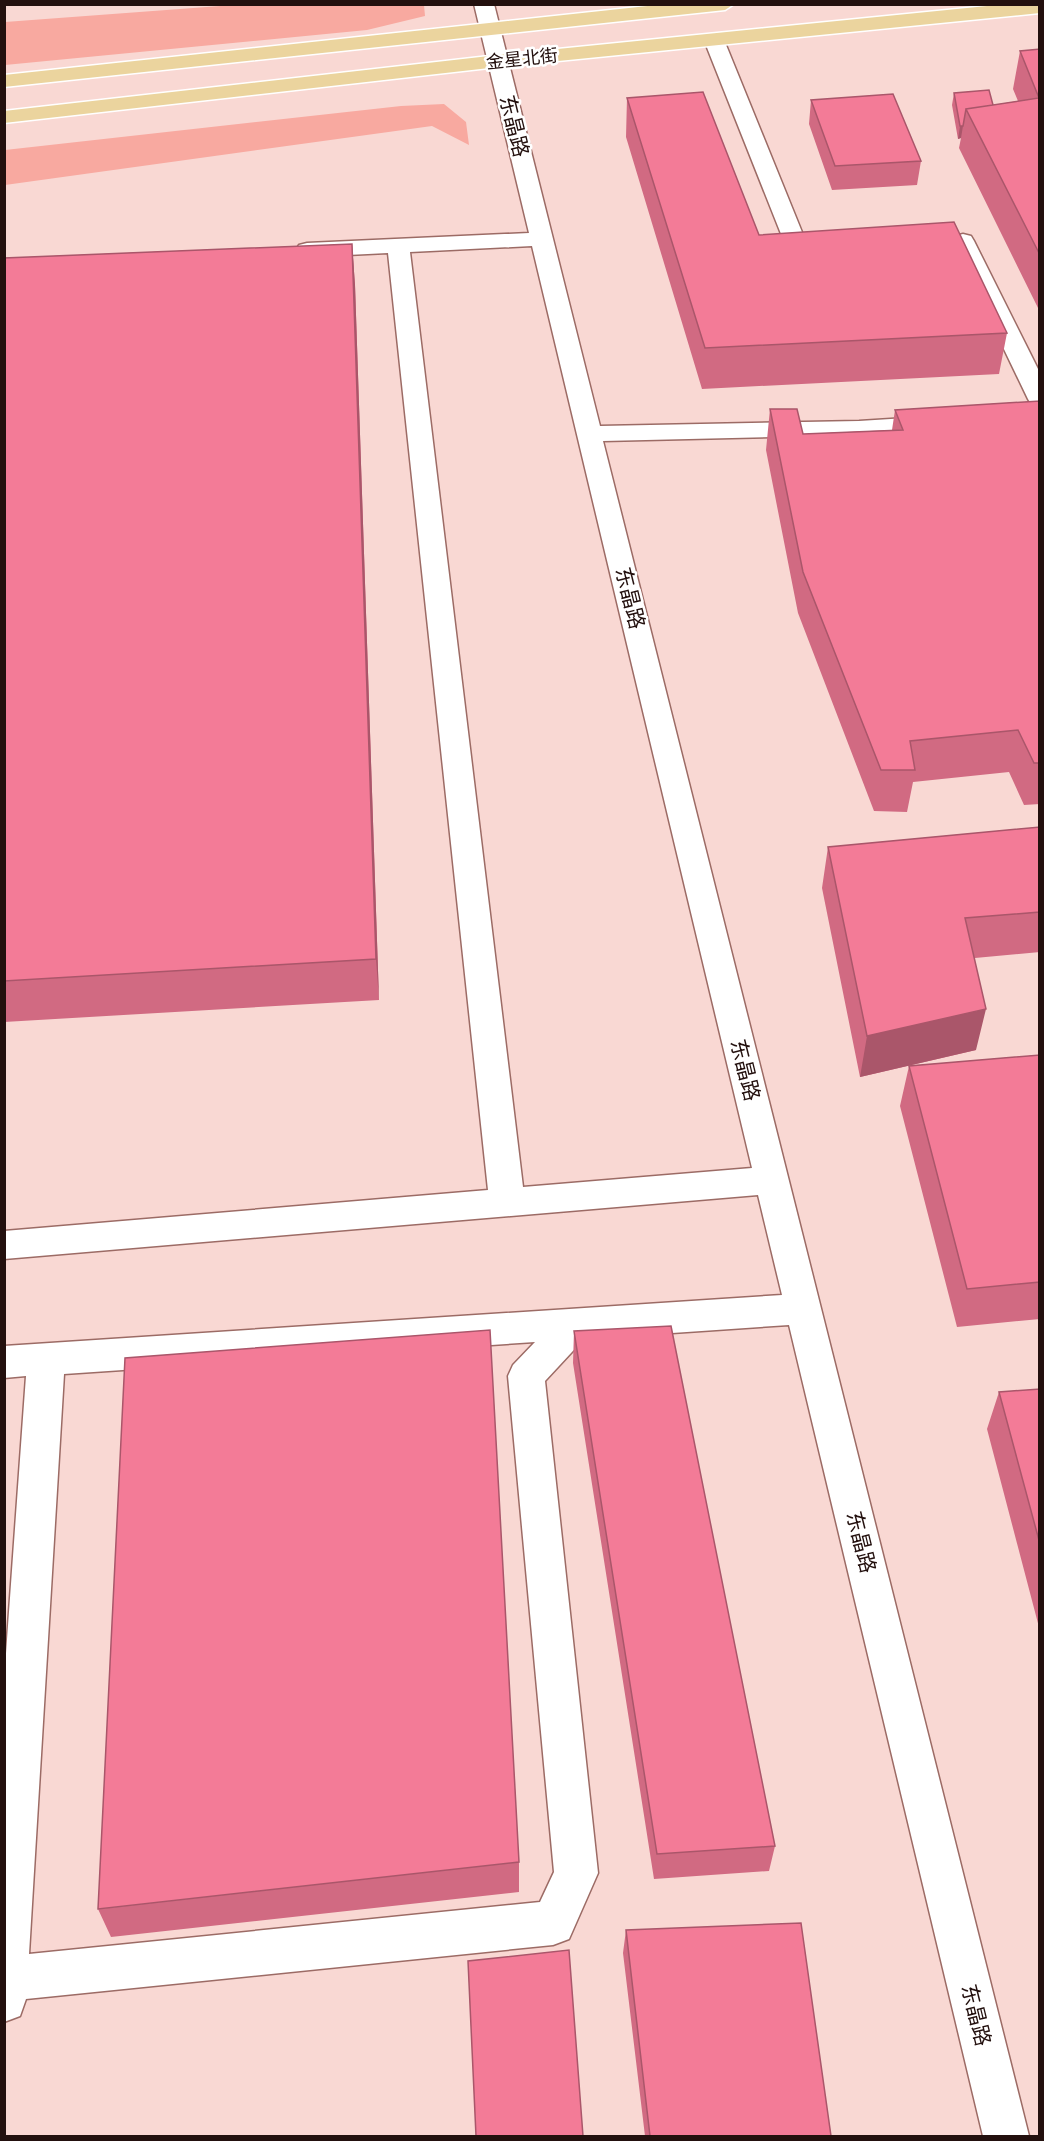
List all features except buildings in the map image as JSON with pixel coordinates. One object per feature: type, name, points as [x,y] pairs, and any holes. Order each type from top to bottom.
[{"type":"main road","name":"金星北街","points":[[4,81],[487,17],[725,4]]},
{"type":"main road","name":"金星北街","points":[[4,117],[498,61],[1040,7]]},
{"type":"street","name":"东晶路","points":[[487,17],[1006,2136]]},
{"type":"street","points":[[714,40],[798,249],[845,246]]},
{"type":"street","points":[[938,239],[961,237],[1036,411]]},
{"type":"street","points":[[290,251],[542,239]]},
{"type":"street","points":[[398,246],[507,1203]]},
{"type":"street","points":[[590,434],[859,428],[960,422]]},
{"type":"street","points":[[4,1245],[772,1180]]},
{"type":"street","points":[[4,1362],[804,1309]]},
{"type":"street","points":[[46,1359],[16,1624],[5,1989],[553,1923],[576,1873],[526,1376],[574,1324]]},
{"type":"shaded area","points":[[247,4],[424,5],[425,16],[367,30],[5,65],[5,22]]},
{"type":"shaded area","points":[[444,104],[466,122],[469,145],[432,126],[5,185],[5,150],[401,106]]}]
